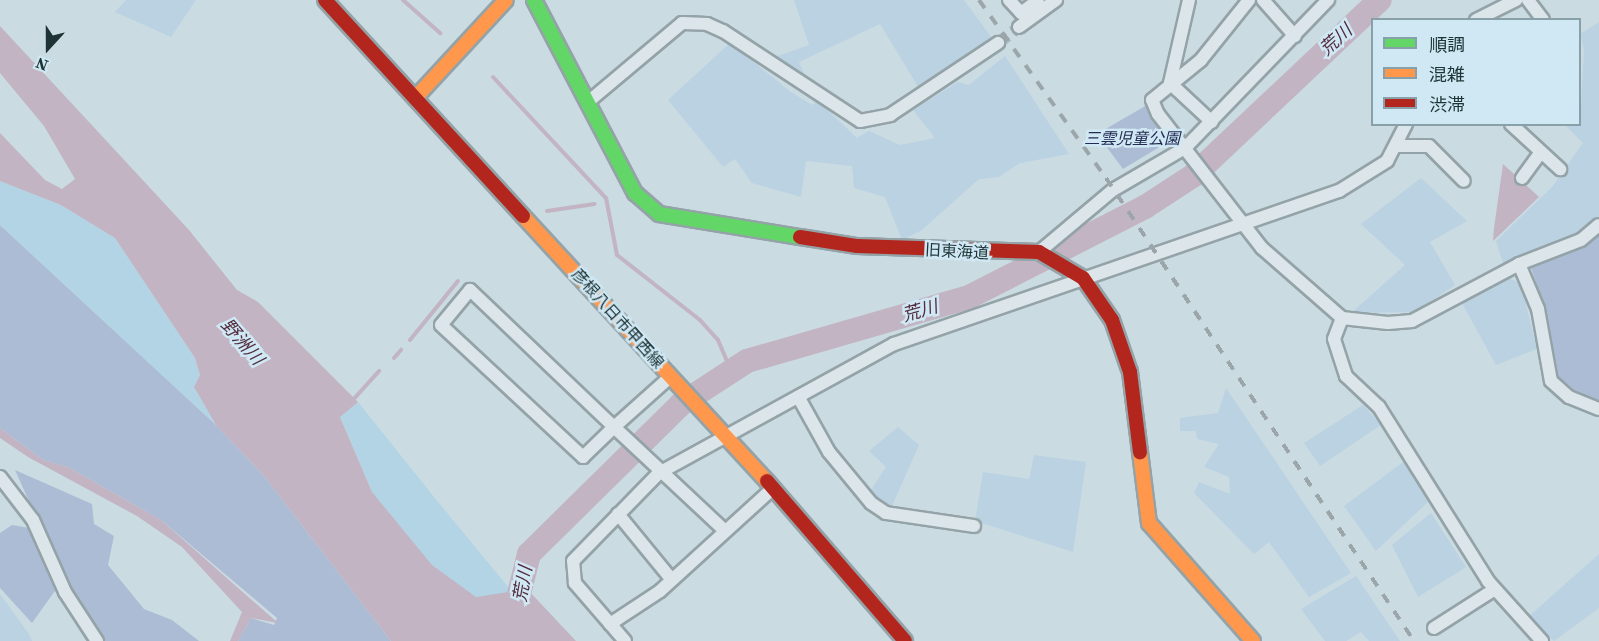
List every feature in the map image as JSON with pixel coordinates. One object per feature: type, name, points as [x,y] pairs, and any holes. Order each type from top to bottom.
[{"type":"street","name":"彦根八日市甲西線","points":[[325,0],[417,95],[670,377],[773,488],[905,641]]},
{"type":"street","points":[[417,95],[506,0]]},
{"type":"street","name":"旧東海道","points":[[534,0],[635,193],[659,214],[857,246],[1039,252],[1081,276],[1112,320],[1130,372],[1149,523],[1253,641]]},
{"type":"street","points":[[1009,0],[1021,13],[1038,0]]},
{"type":"street","points":[[1019,27],[1056,0]]},
{"type":"street","points":[[1170,83],[1189,0]]},
{"type":"street","points":[[1249,0],[1201,60],[1152,100],[1188,152],[1276,263],[1342,318],[1412,321],[1519,264],[1581,240],[1599,225]]},
{"type":"street","points":[[1263,0],[1295,36]]},
{"type":"street","points":[[1039,252],[1113,190],[1188,152],[1212,122],[1328,0]]},
{"type":"street","points":[[1480,18],[1516,0]]},
{"type":"street","points":[[1528,0],[1542,18]]},
{"type":"street","points":[[588,102],[682,23],[707,24],[723,31],[860,121],[890,115],[998,43]]},
{"type":"street","points":[[1170,83],[1212,122]]},
{"type":"street","points":[[625,641],[575,583],[573,561],[657,471],[800,400],[894,344],[1081,276],[1339,191],[1387,161],[1398,146],[1405,126]]},
{"type":"street","points":[[1513,126],[1560,169]]},
{"type":"street","points":[[1398,146],[1429,146],[1464,181]]},
{"type":"street","points":[[1522,178],[1541,152]]},
{"type":"street","points":[[1519,264],[1538,309],[1551,381],[1569,397],[1599,409]]},
{"type":"street","points":[[670,377],[614,427],[583,457],[441,326],[470,290],[614,427],[625,436],[657,471],[725,531]]},
{"type":"street","points":[[1342,318],[1334,339],[1346,376],[1379,407],[1495,589],[1542,641]]},
{"type":"street","points":[[800,400],[829,452],[871,503],[886,513],[974,526]]},
{"type":"street","points":[[0,477],[33,520],[65,592],[97,641]]},
{"type":"street","points":[[610,624],[672,580],[773,488]]},
{"type":"street","points":[[618,514],[672,580]]},
{"type":"street","points":[[1434,628],[1495,589]]},
{"type":"shaded area","points":[[126,0],[196,0],[171,37],[115,12]]},
{"type":"shaded area","points":[[794,0],[964,0],[992,38],[920,90],[880,24],[799,62],[806,78],[772,58],[809,45]]},
{"type":"shaded area","points":[[1599,22],[1599,217],[1580,236],[1503,263],[1496,241],[1552,187],[1583,143],[1566,126],[1581,126],[1584,50],[1581,33]]},
{"type":"shaded area","points":[[730,43],[791,92],[812,105],[818,101],[857,138],[869,131],[900,145],[935,138],[913,110],[958,82],[969,85],[1005,56],[1069,154],[1020,163],[999,177],[979,179],[922,230],[902,240],[885,197],[854,188],[852,166],[806,161],[801,197],[752,183],[735,159],[723,167],[668,100]]},
{"type":"shaded area","points":[[1421,178],[1467,221],[1430,242],[1455,285],[1415,312],[1351,313],[1405,265],[1361,224]]},
{"type":"shaded area","points":[[1509,278],[1521,284],[1537,349],[1496,365],[1462,303]]},
{"type":"shaded area","points":[[1226,388],[1351,573],[1309,597],[1269,542],[1254,554],[1194,493],[1199,482],[1230,494],[1229,477],[1204,467],[1219,444],[1197,439],[1196,431],[1180,431],[1180,418],[1218,413]]},
{"type":"shaded area","points":[[1363,405],[1381,425],[1320,466],[1304,443]]},
{"type":"shaded area","points":[[898,427],[919,445],[892,506],[869,493],[886,467],[869,451]]},
{"type":"shaded area","points":[[1034,455],[1086,462],[1073,552],[975,521],[983,472],[1029,479]]},
{"type":"shaded area","points":[[1406,460],[1428,502],[1376,551],[1344,506]]},
{"type":"shaded area","points":[[1431,513],[1466,567],[1418,597],[1392,545]]},
{"type":"shaded area","points":[[1599,554],[1599,608],[1554,641],[1529,616]]},
{"type":"shaded area","points":[[1356,576],[1400,641],[1369,641],[1361,632],[1346,641],[1325,641],[1301,609]]},
{"type":"shaded area","points":[[0,594],[29,634],[32,641],[0,641]]},
{"type":"green space","name":"三雲児童公園","points":[[1147,105],[1176,137],[1123,169],[1097,134]]},
{"type":"green space","points":[[0,225],[216,425],[264,476],[391,641],[238,641],[251,618],[274,625],[277,618],[161,520],[68,467],[43,460],[0,428]]},
{"type":"green space","points":[[1599,235],[1599,401],[1578,393],[1558,376],[1547,314],[1530,265]]},
{"type":"green space","points":[[15,470],[92,504],[94,524],[114,536],[108,565],[144,609],[172,620],[199,641],[103,641],[69,590]]},
{"type":"green space","points":[[12,525],[35,529],[57,588],[32,623],[0,588],[0,533]]},
{"type":"sand","points":[[0,181],[61,205],[115,238],[195,358],[200,375],[194,387],[216,425],[0,225]]},
{"type":"sand","points":[[358,402],[513,593],[476,597],[447,581],[390,519],[372,492],[340,416]]},
{"type":"water","name":"野洲川","points":[[0,26],[189,230],[237,290],[258,302],[358,402],[340,417],[372,492],[432,565],[476,597],[527,589],[576,641],[391,641],[264,476],[216,425],[194,387],[200,375],[195,358],[115,238],[61,205],[0,181],[0,133],[45,180],[62,189],[75,179],[44,126],[0,73]]},
{"type":"water","points":[[1503,164],[1539,197],[1493,241],[1494,228]]},
{"type":"water","points":[[0,428],[43,460],[68,467],[161,520],[278,623],[251,618],[238,641],[230,641],[242,612],[182,547],[137,516],[28,457],[0,438]]},
{"type":"waterway","points":[[403,0],[440,33]]},
{"type":"waterway","name":"荒川","points":[[507,641],[529,554],[681,404],[747,361],[969,297],[1145,207],[1194,175],[1380,0]]},
{"type":"waterway","points":[[493,77],[606,198],[617,255],[700,320],[718,340],[731,371]]},
{"type":"waterway","points":[[547,211],[594,204]]},
{"type":"waterway","points":[[410,340],[458,281]]},
{"type":"waterway","points":[[394,358],[401,350]]},
{"type":"waterway","points":[[351,402],[379,371]]},
{"type":"tunnel","points":[[998,43],[1019,27]]},
{"type":"railway","points":[[979,0],[1106,178],[1414,641]]},
{"type":"traffic: fast","points":[[534,0],[635,193],[659,214],[800,237]]},
{"type":"traffic: slow","points":[[418,95],[506,0]]},
{"type":"traffic: slow","points":[[523,216],[767,481]]},
{"type":"traffic: slow","points":[[1140,452],[1149,523],[1253,641]]},
{"type":"traffic: jam","points":[[325,0],[523,216]]},
{"type":"traffic: jam","points":[[800,237],[857,246],[1039,252],[1083,278],[1112,320],[1130,372],[1140,452]]},
{"type":"traffic: jam","points":[[767,481],[905,641]]}]
